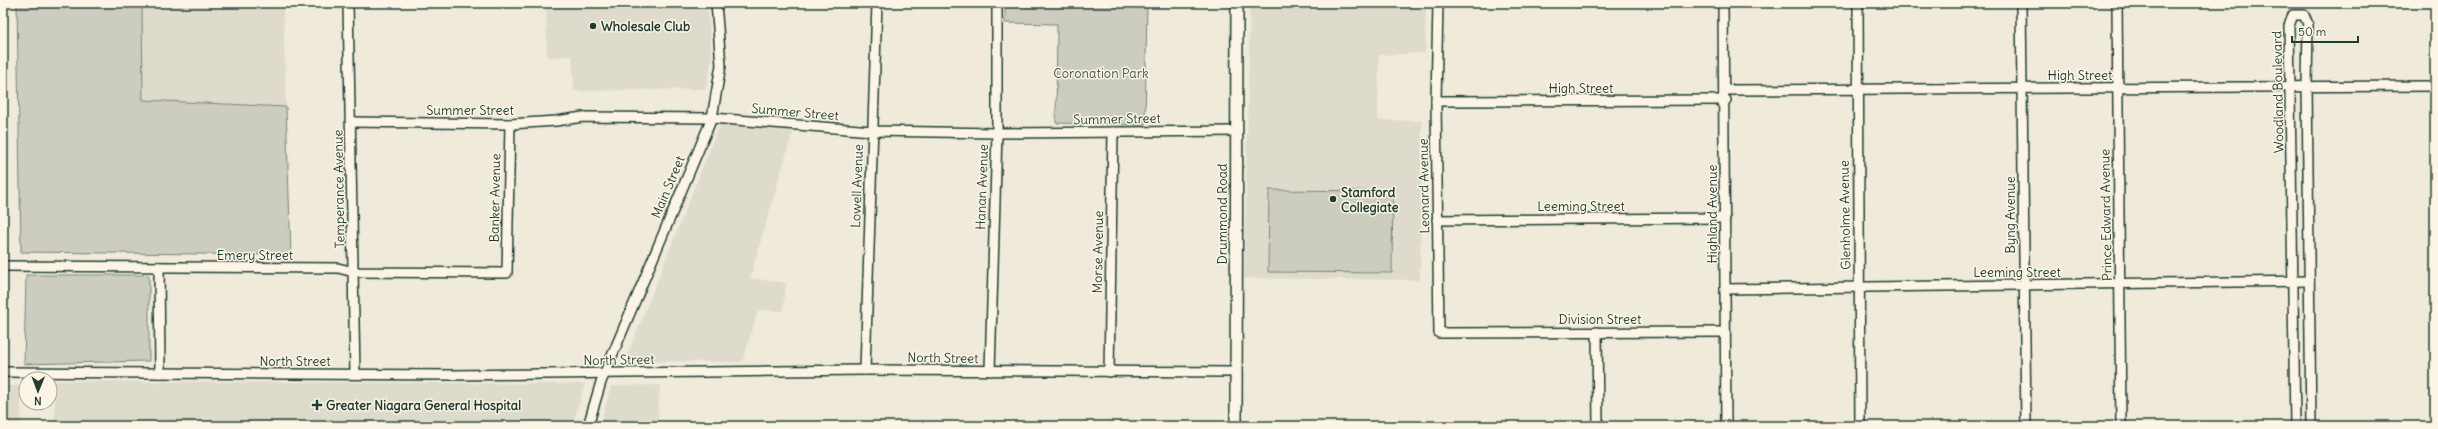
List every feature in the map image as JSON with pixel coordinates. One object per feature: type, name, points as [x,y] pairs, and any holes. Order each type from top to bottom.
[{"type":"main road","name":"Drummond Road","points":[[1236,426],[1237,3]]},
{"type":"street","name":"Temperance Avenue","points":[[348,3],[355,374]]},
{"type":"street","name":"Main Street","points":[[588,426],[604,374],[712,118],[721,65],[716,3]]},
{"type":"street","name":"Lowell Avenue","points":[[865,370],[877,3]]},
{"type":"street","name":"Hanan Avenue","points":[[990,371],[997,133],[997,3]]},
{"type":"street","name":"Leonard Avenue","points":[[1438,3],[1436,101],[1439,333],[1475,334]]},
{"type":"street","name":"Highland Avenue","points":[[1723,3],[1726,90],[1726,426]]},
{"type":"street","name":"Glenholme Avenue","points":[[1858,3],[1857,89],[1860,426]]},
{"type":"street","name":"Byng Avenue","points":[[2020,3],[2026,426]]},
{"type":"street","name":"Prince Edward Avenue","points":[[2117,3],[2121,426]]},
{"type":"street","name":"Woodland Boulevard","points":[[2295,426],[2290,20],[2293,15],[2299,14],[2304,15],[2308,24],[2307,86],[2311,426]]},
{"type":"street","name":"High Street","points":[[1726,90],[2435,86]]},
{"type":"street","name":"High Street","points":[[1436,101],[1726,100]]},
{"type":"street","name":"Summer Street","points":[[351,122],[510,124],[556,121],[583,117],[712,118],[872,131],[997,133],[1236,131]]},
{"type":"street","name":"Banker Avenue","points":[[507,273],[510,124]]},
{"type":"street","name":"Morse Avenue","points":[[1109,372],[1113,132]]},
{"type":"street","name":"Leeming Street","points":[[1437,220],[1725,218]]},
{"type":"street","name":"Emery Street","points":[[3,266],[338,268],[354,272],[507,273]]},
{"type":"street","points":[[159,267],[160,373]]},
{"type":"street","name":"Leeming Street","points":[[1725,289],[1859,285],[2120,285],[2309,281]]},
{"type":"street","points":[[1597,332],[1598,426]]},
{"type":"street","name":"Division Street","points":[[1475,334],[1726,332]]},
{"type":"street","name":"North Street","points":[[3,372],[604,374],[865,370],[1235,372]]},
{"type":"shaded area","points":[[142,3],[283,3],[286,107],[143,100]]},
{"type":"shaded area","points":[[546,3],[707,3],[712,57],[706,89],[574,91],[572,56],[547,57]]},
{"type":"shaded area","name":"Stamford Collegiate","points":[[1250,3],[1426,3],[1425,53],[1379,55],[1378,120],[1422,121],[1420,280],[1244,278]]},
{"type":"shaded area","points":[[721,121],[793,131],[750,278],[786,283],[783,311],[758,310],[742,362],[625,361]]},
{"type":"shaded area","name":"Greater Niagara General Hospital","points":[[58,381],[585,384],[572,426],[55,426],[55,411],[58,411]]},
{"type":"shaded area","points":[[660,385],[657,426],[600,426],[611,386]]},
{"type":"shaded area","points":[[3,386],[18,386],[18,411],[21,411],[21,426],[3,426]]},
{"type":"green space","points":[[17,3],[142,3],[143,100],[286,107],[291,255],[21,252]]},
{"type":"green space","name":"Coronation Park","points":[[1005,3],[1147,3],[1145,125],[1056,123],[1057,24],[1005,23]]},
{"type":"green space","points":[[1269,190],[1393,191],[1392,273],[1268,272]]},
{"type":"green space","points":[[26,275],[149,275],[149,361],[24,364]]},
{"type":"place","name":"Wholesale Club","points":[[593,26]]},
{"type":"place","name":"Stamford Collegiate","points":[[1333,199]]},
{"type":"place","name":"Greater Niagara General Hospital","points":[[317,405]]}]
